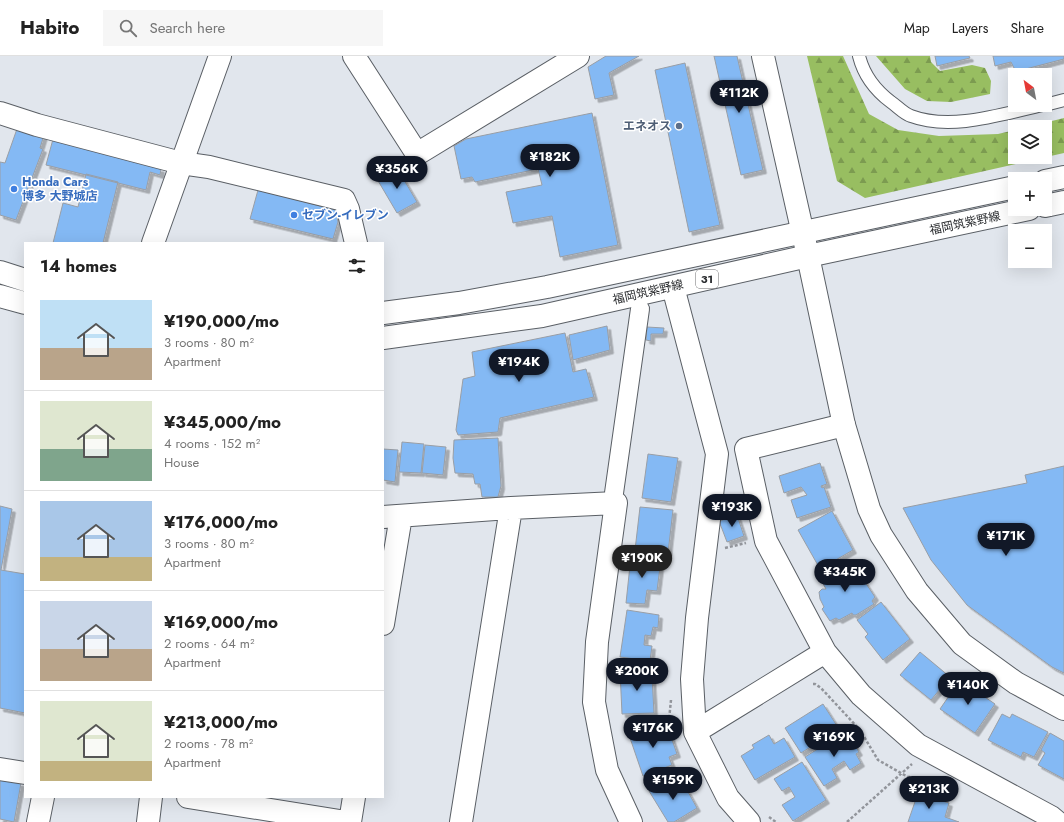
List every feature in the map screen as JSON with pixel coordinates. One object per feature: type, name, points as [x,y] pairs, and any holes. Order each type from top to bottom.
[{"type":"street","points":[[153,242],[220,56]]},
{"type":"street","points":[[361,58],[416,154],[578,56]]},
{"type":"street","points":[[763,56],[803,232],[844,425],[869,509],[881,535],[917,592],[962,644],[1016,684],[1064,709]]},
{"type":"street","points":[[0,113],[37,125],[181,162],[209,167],[344,200],[348,209],[356,242]]},
{"type":"street","points":[[1052,180],[1064,177]]},
{"type":"street","name":"福岡筑紫野線","points":[[384,312],[459,303],[547,287],[1008,188]]},
{"type":"street","points":[[1052,205],[1064,202]]},
{"type":"street","name":"福岡筑紫野線","points":[[384,338],[542,316],[808,256],[1008,213]]},
{"type":"street","points":[[0,272],[24,280]]},
{"type":"street","points":[[674,286],[716,454],[697,618],[692,679],[695,732],[728,798],[759,819]]},
{"type":"street","points":[[0,296],[24,303]]},
{"type":"street","points":[[614,494],[640,309]]},
{"type":"street","points":[[716,454],[746,449],[844,425]]},
{"type":"street","points":[[746,449],[766,541],[825,652],[861,695],[918,745],[1051,817],[1057,822]]},
{"type":"street","points":[[384,612],[392,516],[616,503],[597,642],[594,702],[607,770],[631,822]]},
{"type":"street","points":[[461,822],[511,508]]},
{"type":"street","points":[[695,732],[825,652]]},
{"type":"street","points":[[0,769],[24,773]]},
{"type":"street","points":[[38,822],[43,798]]},
{"type":"street","points":[[148,822],[151,798]]},
{"type":"street","points":[[193,798],[248,808],[346,822]]},
{"type":"street","points":[[350,822],[354,798]]},
{"type":"lane","points":[[859,56],[863,70],[879,93],[910,116],[936,121],[965,122],[1011,112]]},
{"type":"lane","points":[[1052,103],[1064,100]]},
{"type":"path","points":[[705,549],[713,550],[756,541],[765,537]]},
{"type":"path","points":[[809,685],[815,684],[819,686],[831,698],[860,730],[878,760]]},
{"type":"path","points":[[847,822],[918,759],[925,748]]},
{"type":"path","points":[[759,819],[776,822]]},
{"type":"green space","points":[[807,56],[843,56],[869,114],[898,130],[939,136],[998,134],[1008,132],[1008,164],[1015,164],[865,198],[837,181]]},
{"type":"green space","points":[[876,56],[930,56],[931,62],[940,71],[972,65],[985,68],[991,81],[990,94],[951,102],[927,101],[905,89]]},
{"type":"green space","points":[[1064,118],[1064,153],[1052,156],[1052,121]]},
{"type":"building","points":[[606,56],[639,56],[609,73],[614,95],[595,99],[588,67]]},
{"type":"building","points":[[714,56],[737,56],[763,170],[741,175]]},
{"type":"building","points":[[935,56],[969,56],[970,58],[937,66]]},
{"type":"building","points":[[993,56],[1064,56],[1064,59],[1030,68],[1014,68],[1011,62],[995,66]]},
{"type":"building","points":[[685,63],[720,225],[689,232],[655,70]]},
{"type":"building","points":[[592,113],[618,245],[560,257],[552,216],[513,223],[506,192],[542,185],[538,169],[475,182],[472,177],[461,179],[454,146],[466,139]]},
{"type":"building","name":"Honda Cars 博多 大野城店","points":[[18,126],[44,135],[40,148],[43,149],[16,220],[0,215],[0,162],[5,163]]},
{"type":"building","points":[[53,139],[161,169],[160,175],[150,172],[146,190],[46,165]]},
{"type":"building","points":[[397,168],[417,202],[397,213],[377,179]]},
{"type":"building","points":[[86,174],[118,182],[103,242],[53,242],[63,203],[78,207]]},
{"type":"building","name":"セブン-イレブン","points":[[258,190],[336,210],[338,222],[333,239],[250,219]]},
{"type":"building","points":[[607,326],[610,350],[573,360],[569,335]]},
{"type":"building","points":[[647,327],[664,328],[663,334],[651,334],[651,341],[646,340]]},
{"type":"building","points":[[565,333],[573,372],[586,369],[594,397],[500,418],[498,432],[458,435],[456,430],[463,379],[475,376],[472,352]]},
{"type":"building","points":[[498,438],[501,486],[498,497],[482,497],[480,484],[475,484],[473,474],[455,473],[453,458],[454,440]]},
{"type":"building","points":[[402,442],[424,444],[421,473],[399,472]]},
{"type":"building","points":[[425,445],[446,447],[443,475],[422,473]]},
{"type":"building","points":[[384,449],[398,450],[395,482],[384,480]]},
{"type":"building","points":[[648,454],[678,458],[671,502],[642,498]]},
{"type":"building","points":[[820,463],[827,484],[821,486],[822,488],[824,487],[831,507],[797,518],[791,500],[807,495],[801,487],[784,493],[779,476]]},
{"type":"building","points":[[1064,466],[1064,673],[1052,667],[967,605],[931,560],[903,508],[1027,483],[1025,475]]},
{"type":"building","points":[[0,506],[12,509],[1,570],[24,574],[24,713],[0,708]]},
{"type":"building","points":[[640,507],[673,510],[668,553],[635,550]]},
{"type":"building","points":[[832,511],[853,550],[820,569],[798,530]]},
{"type":"building","points":[[737,515],[744,536],[727,542],[719,521]]},
{"type":"building","points":[[631,556],[661,559],[657,591],[647,590],[645,604],[626,603]]},
{"type":"building","points":[[851,561],[875,597],[872,601],[874,604],[856,615],[853,615],[852,613],[839,620],[836,618],[830,621],[822,609],[824,607],[820,599],[819,592],[822,589],[826,589],[821,580]]},
{"type":"building","points":[[881,602],[910,639],[883,660],[865,637],[868,634],[857,620]]},
{"type":"building","points":[[627,610],[659,615],[658,628],[653,627],[651,636],[645,635],[644,645],[652,646],[650,661],[620,657]]},
{"type":"building","points":[[920,652],[950,677],[931,700],[900,675]]},
{"type":"building","points":[[650,670],[650,676],[652,676],[654,713],[622,714],[620,671]]},
{"type":"building","points":[[960,680],[995,704],[975,733],[940,709]]},
{"type":"building","points":[[823,704],[839,729],[801,753],[785,728]]},
{"type":"building","points":[[1002,714],[1010,718],[1012,714],[1048,732],[1034,757],[1023,752],[1021,757],[988,740]]},
{"type":"building","points":[[661,724],[664,733],[669,731],[677,754],[669,757],[672,765],[643,776],[629,735]]},
{"type":"building","points":[[846,731],[859,752],[856,754],[861,763],[850,770],[844,761],[832,769],[837,778],[824,786],[805,757]]},
{"type":"building","points":[[1050,733],[1064,741],[1064,779],[1038,765],[1045,753],[1041,750]]},
{"type":"building","points":[[769,735],[774,744],[784,738],[795,757],[755,780],[741,756],[754,748],[752,745]]},
{"type":"building","points":[[802,762],[826,800],[793,821],[782,805],[795,797],[789,787],[782,791],[774,779]]},
{"type":"building","points":[[0,780],[21,783],[14,822],[0,819]]},
{"type":"building","points":[[668,780],[671,786],[678,782],[684,792],[687,790],[697,808],[674,822],[668,822],[649,791]]},
{"type":"building","points":[[918,793],[949,803],[945,817],[959,822],[908,822]]},
{"type":"place","name":"エネオス","points":[[679,126]]},
{"type":"place","name":"Honda Cars 博多 大野城店","points":[[14,189]]},
{"type":"place","name":"セブン-イレブン","points":[[294,215]]}]
